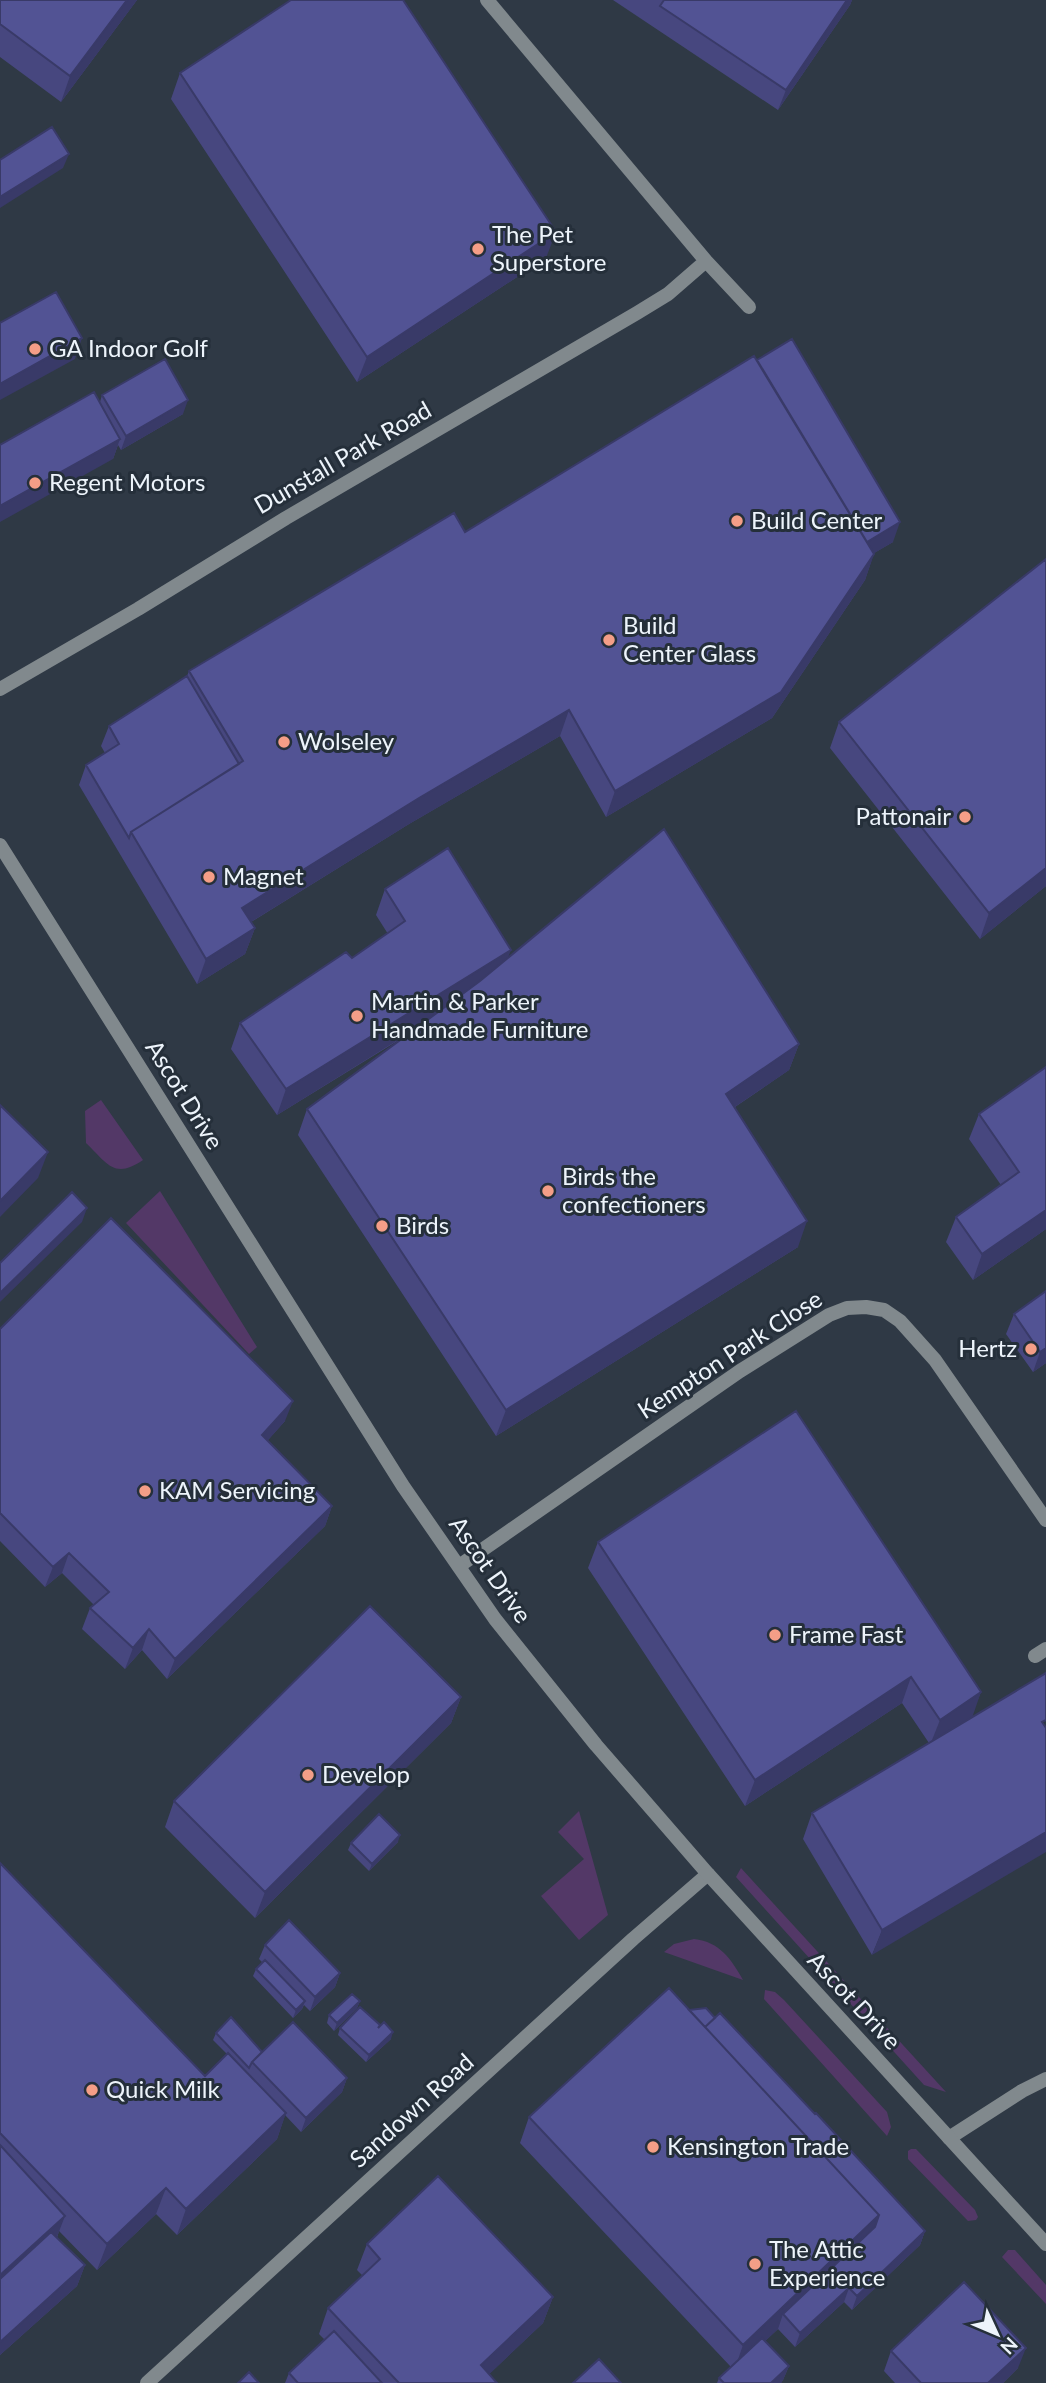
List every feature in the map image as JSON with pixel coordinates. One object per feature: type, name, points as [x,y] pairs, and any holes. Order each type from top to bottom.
[{"type":"street","points":[[487,0],[706,261],[749,307]]},
{"type":"street","name":"Dunstall Park Road","points":[[0,689],[138,609],[286,517],[637,313],[668,294],[706,261]]},
{"type":"street","name":"Ascot Drive","points":[[0,845],[381,1451],[495,1619],[596,1745],[708,1874],[1046,2244]]},
{"type":"street","name":"Kempton Park Close","points":[[458,1566],[740,1371],[829,1315],[847,1308],[884,1310],[916,1337],[935,1360],[1046,1520]]},
{"type":"street","name":"Sandown Road","points":[[147,2383],[633,1939],[708,1874]]},
{"type":"street","points":[[949,2137],[1046,2079]]},
{"type":"shaded area","points":[[101,1100],[143,1160],[133,1166],[125,1169],[112,1167],[86,1143],[85,1111]]},
{"type":"shaded area","points":[[160,1191],[257,1347],[249,1354],[126,1223]]},
{"type":"shaded area","points":[[579,1811],[608,1915],[579,1940],[541,1896],[584,1859],[558,1832]]},
{"type":"shaded area","points":[[741,1868],[946,2092],[924,2085],[736,1877]]},
{"type":"shaded area","points":[[694,1939],[711,1944],[724,1953],[743,1980],[664,1952],[674,1944]]},
{"type":"shaded area","points":[[765,1990],[775,1992],[784,2000],[887,2112],[891,2127],[887,2136],[764,1999]]},
{"type":"shaded area","points":[[916,2149],[975,2210],[978,2217],[976,2220],[968,2221],[908,2159],[908,2151]]},
{"type":"shaded area","points":[[1008,2250],[1015,2250],[1046,2285],[1046,2304],[1002,2257]]},
{"type":"building","points":[[0,0],[127,0],[70,76],[0,24]]},
{"type":"building","points":[[291,0],[403,0],[556,232],[367,357],[180,73]]},
{"type":"building","points":[[664,0],[847,0],[786,90],[660,6]]},
{"type":"building","points":[[52,127],[69,154],[0,197],[0,160]]},
{"type":"building","name":"GA Indoor Golf","points":[[56,292],[82,338],[0,384],[0,323]]},
{"type":"building","points":[[792,339],[900,522],[867,542],[757,360]]},
{"type":"building","points":[[754,356],[874,554],[781,692],[615,791],[569,710],[419,798],[242,908],[255,928],[206,959],[131,832],[243,761],[189,671],[454,513],[465,532]]},
{"type":"building","points":[[165,359],[188,400],[126,436],[102,395]]},
{"type":"building","name":"Regent Motors","points":[[94,392],[120,439],[0,506],[0,445]]},
{"type":"building","name":"Pattonair","points":[[1046,559],[1046,868],[989,913],[839,722]]},
{"type":"building","points":[[187,676],[239,764],[131,832],[129,838],[86,765],[119,744],[109,726]]},
{"type":"building","name":"Birds the confectioners","points":[[664,829],[799,1044],[726,1094],[807,1221],[506,1410],[307,1109],[480,981]]},
{"type":"building","name":"Martin & Parker Handmade Furniture","points":[[448,848],[511,950],[286,1089],[240,1023],[346,952],[352,958],[405,921],[385,889]]},
{"type":"building","points":[[1046,1067],[1046,1210],[982,1254],[956,1217],[1019,1172],[979,1114]]},
{"type":"building","points":[[0,1105],[48,1152],[0,1201]]},
{"type":"building","points":[[72,1192],[87,1208],[0,1293],[0,1263]]},
{"type":"building","name":"KAM Servicing","points":[[111,1218],[293,1401],[262,1435],[332,1506],[175,1659],[149,1629],[133,1648],[90,1608],[109,1592],[69,1553],[53,1567],[0,1513],[0,1329]]},
{"type":"building","points":[[1046,1291],[1046,1348],[1040,1352],[1014,1314]]},
{"type":"building","name":"Frame Fast","points":[[796,1411],[981,1692],[940,1720],[911,1677],[755,1780],[598,1542]]},
{"type":"building","name":"Develop","points":[[370,1606],[461,1697],[265,1892],[174,1801]]},
{"type":"building","points":[[1046,1673],[1046,1720],[1042,1722],[1046,1728],[1046,1832],[882,1930],[812,1813]]},
{"type":"building","points":[[379,1814],[400,1835],[372,1864],[351,1843]]},
{"type":"building","name":"Quick Milk","points":[[0,1863],[205,2076],[228,2053],[286,2113],[186,2209],[166,2188],[107,2244],[0,2133]]},
{"type":"building","points":[[289,1920],[340,1973],[315,1997],[265,1945]]},
{"type":"building","points":[[265,1960],[305,2001],[296,2010],[256,1969]]},
{"type":"building","points":[[669,1988],[879,2215],[743,2345],[529,2117]]},
{"type":"building","points":[[352,1994],[360,2001],[337,2023],[329,2015]]},
{"type":"building","points":[[360,2007],[380,2025],[378,2028],[384,2022],[393,2032],[369,2055],[340,2028]]},
{"type":"building","points":[[706,2008],[715,2018],[705,2027],[689,2010]]},
{"type":"building","points":[[720,2013],[925,2231],[857,2296],[849,2288],[800,2333],[783,2314],[875,2227],[879,2215],[705,2027]]},
{"type":"building","points":[[231,2017],[262,2052],[249,2068],[216,2033]]},
{"type":"building","points":[[293,2022],[347,2078],[306,2118],[252,2062]]},
{"type":"building","points":[[0,2145],[65,2216],[0,2275]]},
{"type":"building","points":[[438,2176],[553,2297],[481,2365],[497,2383],[399,2383],[328,2308],[380,2259],[367,2244]]},
{"type":"building","points":[[51,2232],[85,2265],[0,2342],[0,2279]]},
{"type":"building","points":[[964,2282],[1026,2348],[988,2383],[921,2383],[891,2351]]},
{"type":"building","points":[[334,2331],[382,2383],[298,2383],[289,2373]]},
{"type":"building","points":[[762,2338],[789,2366],[771,2383],[724,2383],[719,2378]]},
{"type":"building","points":[[599,2359],[621,2383],[573,2383]]},
{"type":"building","points":[[249,2372],[259,2383],[238,2383]]},
{"type":"place","name":"The Pet Superstore","points":[[478,249]]},
{"type":"place","name":"GA Indoor Golf","points":[[35,349]]},
{"type":"place","name":"Regent Motors","points":[[35,483]]},
{"type":"place","name":"Build Center","points":[[737,521]]},
{"type":"place","name":"Build Center Glass","points":[[609,640]]},
{"type":"place","name":"Wolseley","points":[[284,742]]},
{"type":"place","name":"Pattonair","points":[[965,817]]},
{"type":"place","name":"Magnet","points":[[209,877]]},
{"type":"place","name":"Martin & Parker Handmade Furniture","points":[[357,1016]]},
{"type":"place","name":"Birds the confectioners","points":[[548,1191]]},
{"type":"place","name":"Birds","points":[[382,1226]]},
{"type":"place","name":"Hertz","points":[[1031,1349]]},
{"type":"place","name":"KAM Servicing","points":[[145,1491]]},
{"type":"place","name":"Frame Fast","points":[[775,1635]]},
{"type":"place","name":"Develop","points":[[308,1775]]},
{"type":"place","name":"Quick Milk","points":[[92,2090]]},
{"type":"place","name":"Kensington Trade","points":[[653,2147]]},
{"type":"place","name":"The Attic Experience","points":[[755,2264]]}]
